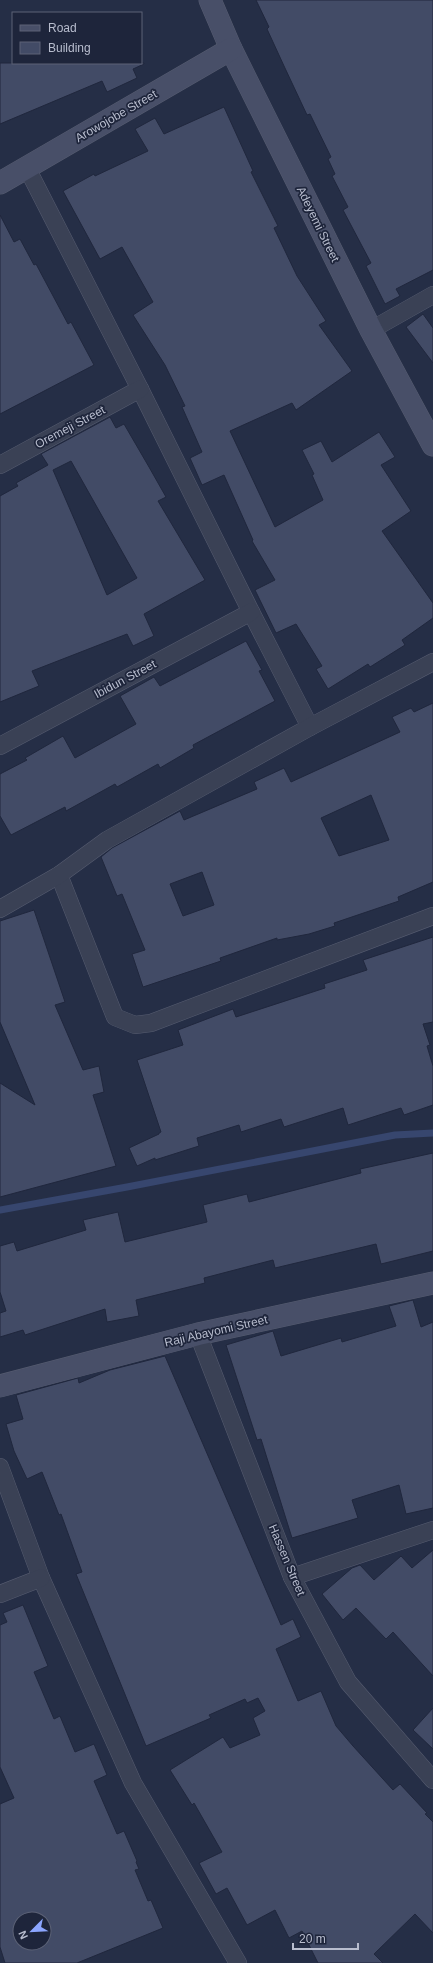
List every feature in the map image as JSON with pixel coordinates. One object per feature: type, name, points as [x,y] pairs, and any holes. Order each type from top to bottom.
[{"type":"street","name":"Adeyemi Street","points":[[210,0],[231,49],[371,330],[433,446]]},
{"type":"street","name":"Arowojobe Street","points":[[0,182],[27,168],[231,49]]},
{"type":"street","points":[[27,168],[140,389],[250,612],[310,726]]},
{"type":"street","points":[[371,330],[433,295]]},
{"type":"street","name":"Oremeji Street","points":[[0,465],[140,389]]},
{"type":"street","name":"Ibidun Street","points":[[0,746],[250,612]]},
{"type":"street","points":[[0,909],[59,875],[107,840],[310,726],[433,662]]},
{"type":"street","points":[[59,875],[115,1017],[136,1025],[151,1023],[433,916]]},
{"type":"street","name":"Raji Abayomi Street","points":[[0,1386],[198,1334],[433,1283]]},
{"type":"street","name":"Hassen Street","points":[[198,1334],[292,1577],[348,1682],[433,1780]]},
{"type":"street","points":[[0,1467],[40,1578],[133,1783],[238,1963]]},
{"type":"street","points":[[292,1577],[433,1530]]},
{"type":"street","points":[[0,1594],[40,1578]]},
{"type":"building","points":[[256,0],[433,0],[433,270],[396,289],[400,296],[385,304],[366,266],[371,263],[343,210],[348,207],[332,176],[335,174],[328,159],[331,157],[310,114],[307,115],[267,29],[269,27]]},
{"type":"building","points":[[0,63],[144,63],[133,69],[137,78],[107,92],[102,81],[0,124]]},
{"type":"building","points":[[224,107],[253,171],[251,172],[278,226],[274,228],[297,276],[326,321],[319,325],[352,371],[296,410],[292,403],[230,431],[275,527],[323,500],[312,475],[314,474],[302,450],[321,441],[332,462],[379,432],[395,457],[381,465],[411,511],[382,531],[433,603],[433,618],[402,640],[405,645],[370,667],[368,664],[328,689],[316,669],[322,666],[296,624],[276,633],[255,590],[275,580],[252,541],[253,540],[224,475],[202,485],[190,458],[202,452],[182,407],[185,406],[165,365],[133,315],[153,302],[122,247],[100,259],[63,191],[94,174],[95,176],[148,151],[135,129],[155,118],[164,134]]},
{"type":"building","points":[[0,215],[14,242],[20,239],[34,265],[36,264],[68,324],[71,322],[94,365],[0,414]]},
{"type":"building","points":[[423,314],[433,328],[433,363],[406,327]]},
{"type":"building","points":[[110,417],[116,428],[124,424],[166,497],[158,501],[205,580],[144,614],[154,636],[133,646],[127,634],[32,671],[39,686],[0,702],[0,496],[18,486],[16,483],[48,465],[41,454]],"holes":[[[71,461],[137,578],[107,595],[53,470]]]},
{"type":"building","points":[[246,641],[262,670],[259,671],[275,701],[193,745],[194,748],[160,768],[158,764],[117,787],[115,784],[66,811],[65,807],[11,835],[0,816],[0,774],[27,760],[25,758],[63,736],[75,758],[136,724],[120,696],[154,677],[160,686]]},
{"type":"building","points":[[433,703],[433,882],[398,897],[399,901],[334,923],[335,926],[309,934],[277,940],[277,938],[220,958],[221,961],[143,987],[132,954],[145,950],[122,894],[117,896],[101,857],[112,848],[180,811],[184,820],[257,789],[254,782],[284,768],[291,782],[400,732],[392,717],[411,708],[414,712]],"holes":[[[371,795],[389,840],[339,856],[321,818]],[[202,872],[214,905],[183,916],[170,884]]]},
{"type":"building","points":[[34,910],[65,1002],[55,1005],[83,1070],[99,1066],[104,1092],[93,1095],[116,1166],[0,1197],[0,1083],[35,1105],[0,1022],[0,921]]},
{"type":"building","points":[[433,937],[433,1022],[423,1024],[430,1045],[427,1046],[433,1066],[433,1105],[404,1115],[401,1108],[348,1125],[343,1108],[284,1127],[281,1119],[241,1132],[239,1125],[197,1138],[199,1146],[155,1160],[155,1158],[137,1166],[129,1148],[161,1132],[137,1060],[183,1045],[178,1030],[233,1009],[236,1017],[325,988],[324,984],[367,970],[363,960]]},
{"type":"building","points":[[433,1153],[433,1251],[381,1264],[376,1244],[275,1268],[273,1260],[204,1278],[205,1283],[136,1300],[139,1316],[107,1322],[105,1309],[25,1335],[23,1330],[0,1337],[0,1313],[6,1311],[0,1292],[0,1246],[14,1242],[17,1251],[86,1230],[83,1220],[118,1212],[125,1242],[207,1222],[203,1205],[247,1194],[249,1202],[361,1173],[360,1169]]},
{"type":"building","points":[[413,1300],[421,1327],[433,1322],[433,1508],[406,1514],[399,1485],[352,1500],[358,1518],[292,1538],[261,1439],[257,1440],[226,1345],[273,1331],[281,1356],[341,1338],[342,1342],[396,1326],[389,1306]]},
{"type":"building","points":[[165,1356],[281,1625],[293,1619],[301,1637],[276,1649],[298,1701],[321,1691],[336,1726],[353,1746],[393,1790],[400,1784],[427,1813],[425,1814],[433,1822],[433,1933],[415,1914],[374,1954],[383,1963],[318,1963],[302,1931],[289,1938],[275,1910],[247,1925],[227,1888],[216,1894],[199,1863],[222,1852],[194,1803],[192,1805],[170,1770],[223,1737],[230,1748],[260,1735],[253,1718],[265,1711],[258,1698],[247,1703],[245,1699],[209,1715],[211,1718],[146,1746],[76,1574],[82,1572],[61,1514],[59,1515],[42,1472],[27,1479],[14,1451],[6,1424],[23,1419],[16,1395],[78,1378],[79,1383],[110,1370]]},
{"type":"building","points":[[433,1550],[433,1676],[393,1632],[386,1639],[356,1608],[343,1620],[322,1594],[352,1568],[360,1565],[374,1580],[401,1556],[412,1568]]},
{"type":"building","points":[[23,1605],[48,1666],[34,1672],[54,1719],[60,1716],[75,1752],[94,1744],[107,1775],[94,1781],[117,1834],[124,1831],[137,1861],[136,1862],[139,1869],[135,1870],[148,1901],[151,1900],[163,1928],[77,1963],[5,1963],[0,1947],[0,1804],[14,1798],[0,1767],[0,1625],[7,1622],[3,1613]]},
{"type":"building","points":[[433,1708],[433,1749],[413,1730]]},
{"type":"waterway","points":[[0,1210],[395,1135],[433,1133]]}]
